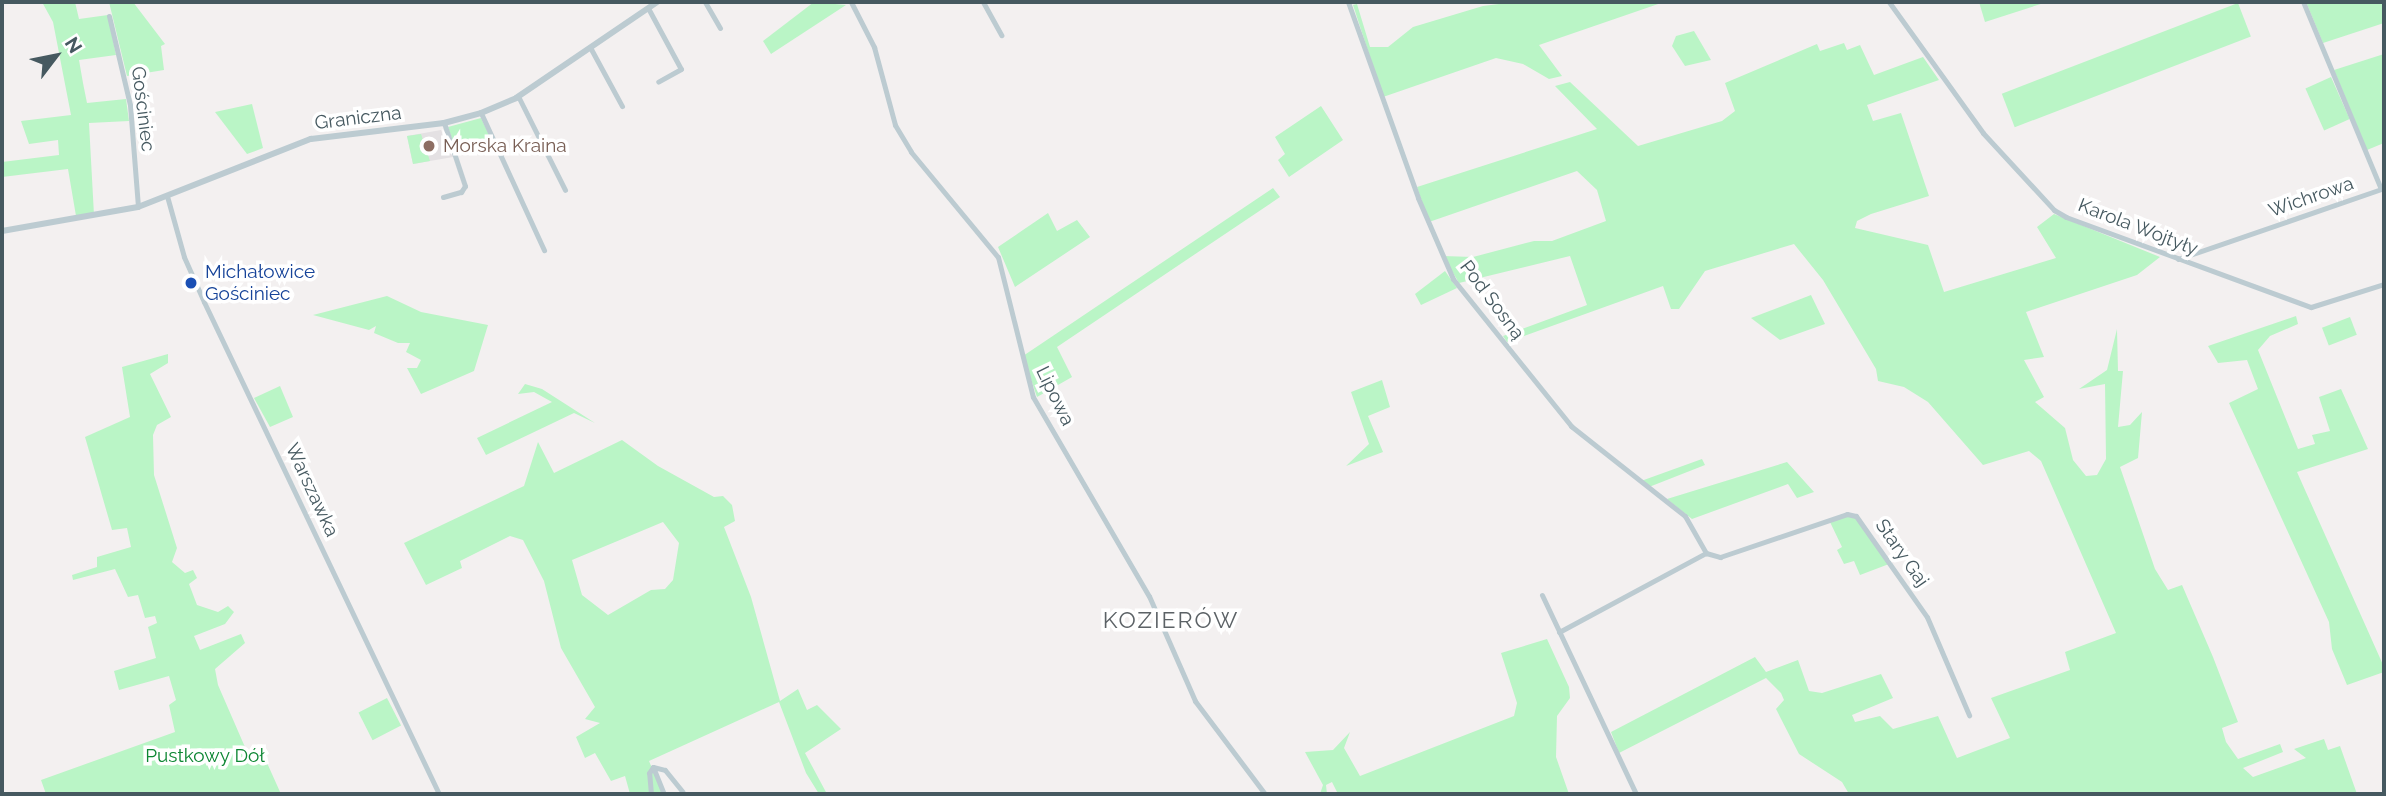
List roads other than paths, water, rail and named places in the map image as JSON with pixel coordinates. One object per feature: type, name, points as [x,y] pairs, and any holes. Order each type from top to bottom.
[{"type":"street","name":"Graniczna","points":[[2,231],[138,207],[311,139],[444,123],[481,113],[518,96],[657,2]]},
{"type":"street","points":[[705,2],[720,28]]},
{"type":"street","name":"Lipowa","points":[[851,2],[874,47],[895,125],[911,152],[998,257],[1033,397],[1149,596],[1195,701],[1265,794]]},
{"type":"street","points":[[983,2],[1001,35]]},
{"type":"street","name":"Pod Sosną","points":[[1348,2],[1418,198],[1452,279],[1571,426],[1685,516],[1706,553]]},
{"type":"street","name":"Karola Wojtyły","points":[[1889,2],[1983,133],[2054,210],[2311,307],[2384,284]]},
{"type":"street","name":"Wichrowa","points":[[2178,259],[2381,189],[2303,2]]},
{"type":"street","points":[[648,8],[681,69],[658,82]]},
{"type":"street","name":"Gościniec","points":[[109,16],[130,105],[138,207]]},
{"type":"street","points":[[590,49],[622,106]]},
{"type":"street","points":[[518,96],[565,190]]},
{"type":"street","points":[[481,113],[544,250]]},
{"type":"street","points":[[443,197],[461,192],[465,186],[444,123]]},
{"type":"street","name":"Warszawka","points":[[167,196],[184,257],[204,302],[439,794]]},
{"type":"street","name":"Stary Gaj","points":[[1706,553],[1720,557],[1847,514],[1856,516],[1927,617],[1969,715]]},
{"type":"street","points":[[1559,632],[1706,553]]},
{"type":"street","points":[[1542,595],[1636,794]]},
{"type":"street","points":[[653,767],[664,770],[683,792]]},
{"type":"street","points":[[650,794],[649,774],[653,767]]},
{"type":"street","points":[[653,767],[664,794]]},
{"type":"place","name":"Morska Kraina","points":[[429,146]]},
{"type":"place","name":"Michałowice Gościniec","points":[[191,283]]},
{"type":"district","name":"KOZIERÓW","points":[[1171,620]]},
{"type":"park label","name":"Pustkowy Dół","points":[[205,756]]}]
